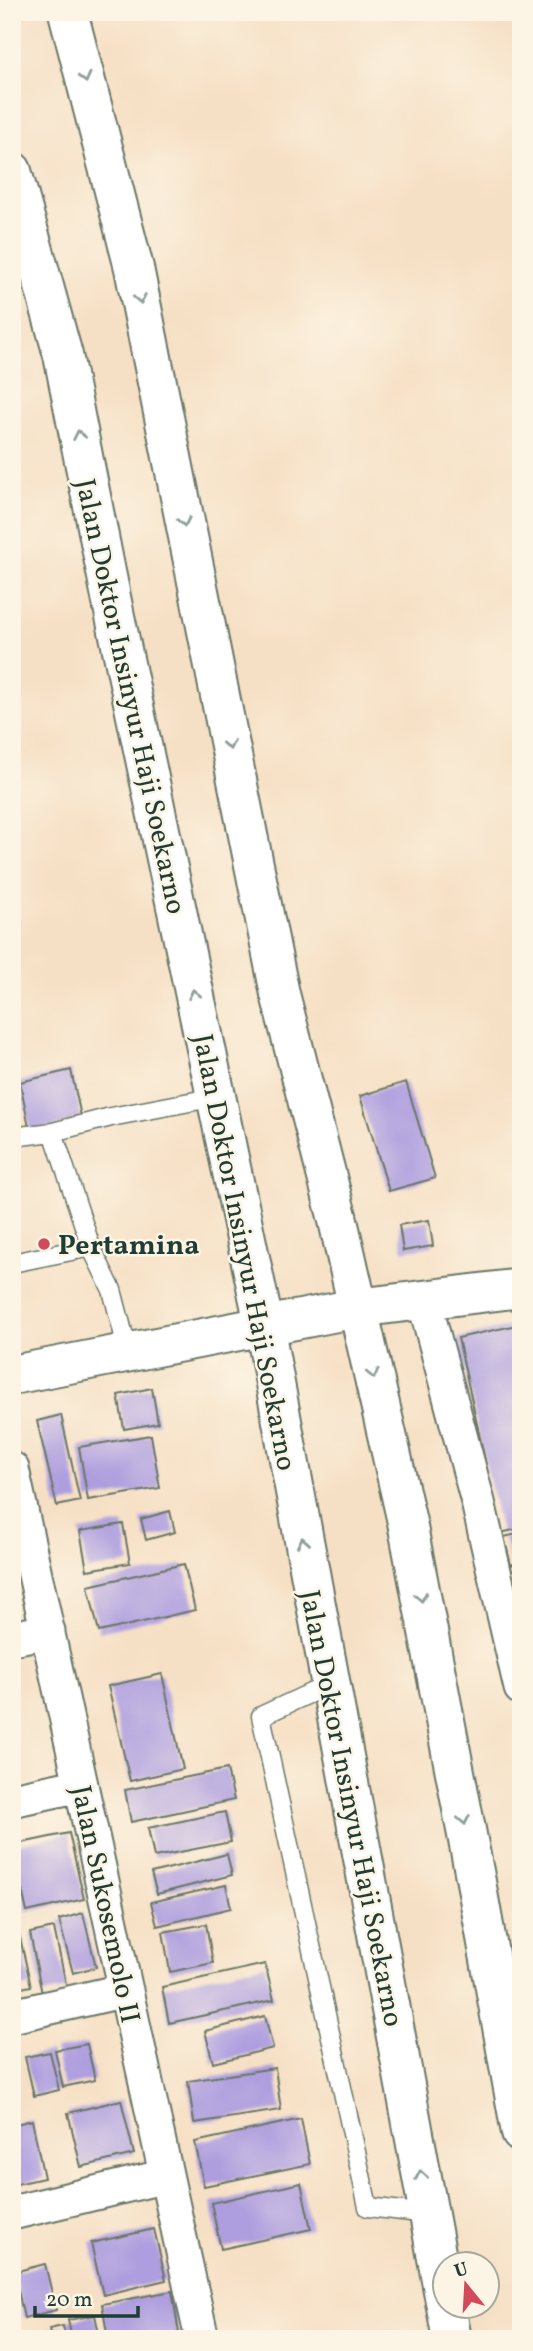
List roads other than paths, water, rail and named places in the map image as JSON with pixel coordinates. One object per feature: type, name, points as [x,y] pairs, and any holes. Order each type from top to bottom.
[{"type":"main road","points":[[68,12],[134,268],[280,994],[407,1522],[521,2133]]},
{"type":"main road","name":"Jalan Doktor Insinyur Haji Soekarno","points":[[12,171],[63,355],[264,1324],[452,2339]]},
{"type":"main road","points":[[12,1375],[357,1308],[521,1288]]},
{"type":"street","points":[[425,1300],[478,1502],[521,1688]]},
{"type":"street","name":"Jalan Sukosemolo II","points":[[12,1469],[202,2339]]},
{"type":"street","points":[[12,1638],[48,1631]]},
{"type":"street","points":[[12,1800],[81,1785]]},
{"type":"street","points":[[12,2016],[126,1990]]},
{"type":"street","points":[[12,2213],[166,2176]]},
{"type":"lane","points":[[12,1137],[53,1132],[216,1097]]},
{"type":"lane","points":[[53,1132],[91,1247],[112,1290],[128,1351]]},
{"type":"lane","points":[[12,1263],[91,1247]]},
{"type":"lane","points":[[330,1684],[261,1716],[368,2207],[428,2214]]},
{"type":"place","name":"Pertamina","points":[[44,1244]]}]
